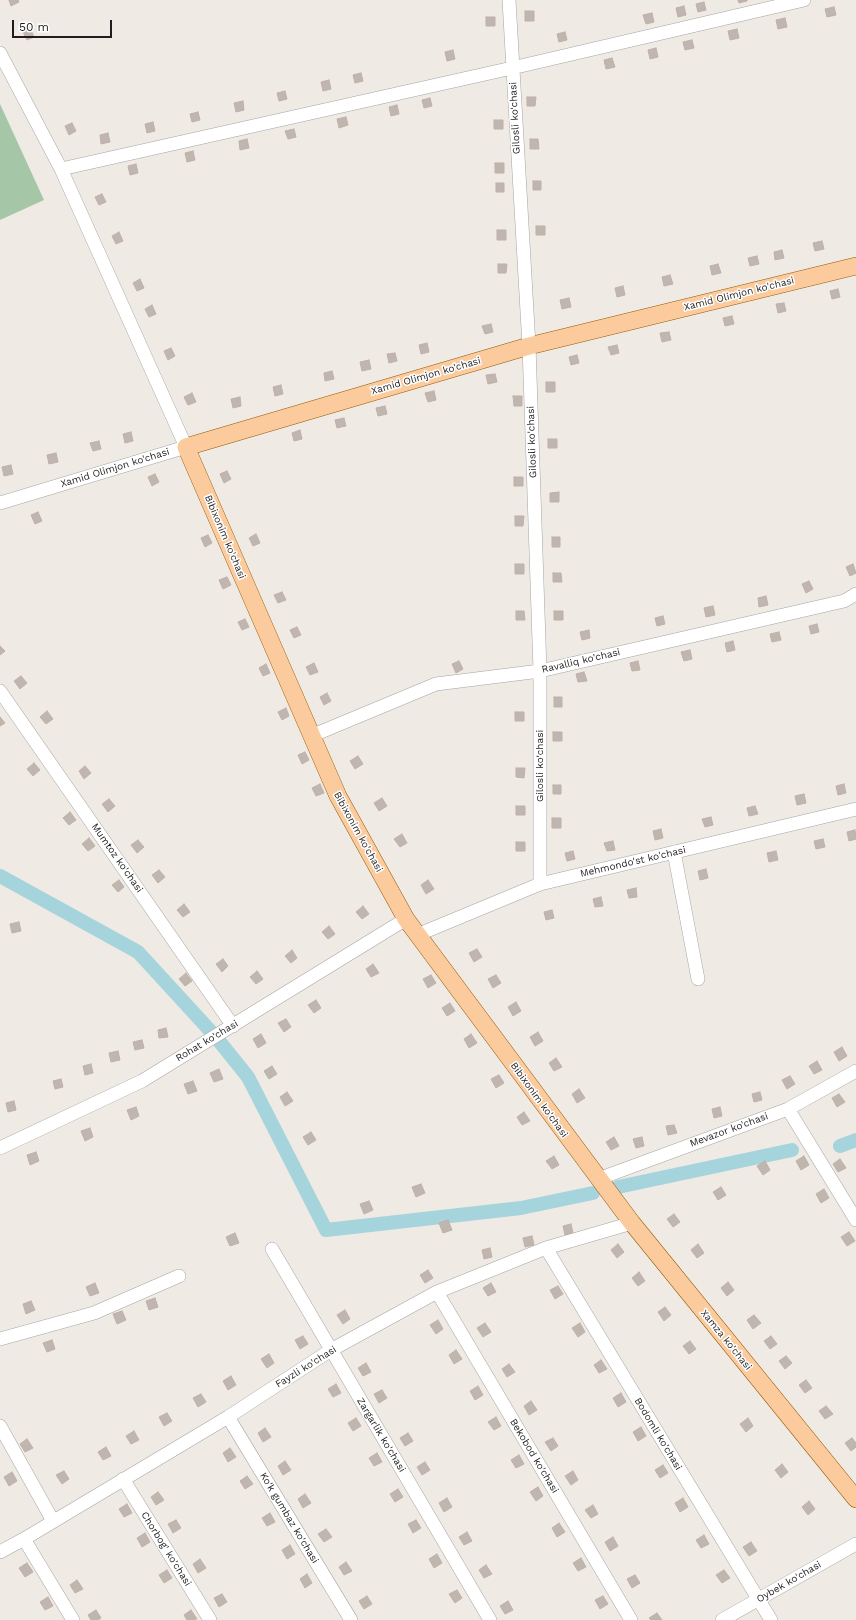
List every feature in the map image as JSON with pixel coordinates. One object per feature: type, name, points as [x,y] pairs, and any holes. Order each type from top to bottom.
[{"type":"main road","name":"Xamid Olimjon ko'chasi","points":[[186,447],[528,346],[856,266]]},
{"type":"main road","name":"Bibixonim ko'chasi","points":[[186,447],[338,796],[406,919],[598,1179]]},
{"type":"main road","name":"Xamza ko'chasi","points":[[598,1179],[856,1499]]},
{"type":"street","name":"Gilosli ko'chasi","points":[[508,0],[528,346],[540,671],[540,884]]},
{"type":"street","points":[[61,169],[512,68],[804,0]]},
{"type":"street","points":[[0,53],[61,169],[186,447]]},
{"type":"street","name":"Xamid Olimjon ko'chasi","points":[[0,503],[186,447]]},
{"type":"street","name":"Ravalliq ko'chasi","points":[[311,736],[436,684],[540,671],[844,601],[856,594]]},
{"type":"street","name":"Mumtoz ko'chasi","points":[[0,691],[232,1026]]},
{"type":"street","name":"Mehmondo'st ko'chasi","points":[[417,935],[540,884],[856,810]]},
{"type":"street","points":[[674,852],[698,979]]},
{"type":"street","name":"Rohat ko'chasi","points":[[0,1148],[142,1081],[406,919]]},
{"type":"street","name":"Mevazor ko'chasi","points":[[598,1179],[788,1108],[856,1071]]},
{"type":"street","points":[[788,1108],[856,1220]]},
{"type":"street","name":"Fayzli ko'chasi","points":[[0,1552],[228,1417],[331,1350],[437,1292],[546,1248],[632,1223]]},
{"type":"street","name":"Bodomli ko'chasi","points":[[546,1248],[771,1620]]},
{"type":"street","name":"Zargarlik ko'chasi","points":[[272,1249],[490,1620]]},
{"type":"street","points":[[0,1339],[94,1313],[179,1276]]},
{"type":"street","name":"Bekobod ko'chasi","points":[[437,1292],[631,1620]]},
{"type":"street","name":"Ko'k gumbaz ko'chasi","points":[[228,1417],[351,1620]]},
{"type":"street","points":[[0,1426],[53,1521]]},
{"type":"street","name":"Chorbog' ko'chasi","points":[[123,1479],[210,1620]]},
{"type":"street","points":[[24,1539],[73,1620]]},
{"type":"street","name":"Oybek ko'chasi","points":[[722,1620],[856,1544]]},
{"type":"green space","points":[[0,104],[44,200],[0,220]]},
{"type":"building","points":[[9,0],[18,0],[19,2],[11,6]]},
{"type":"building","points":[[738,0],[747,0],[747,1],[739,3]]},
{"type":"building","points":[[704,2],[706,10],[698,12],[696,4]]},
{"type":"building","points":[[684,6],[686,15],[678,17],[676,8]]},
{"type":"building","points":[[834,7],[836,15],[827,17],[825,9]]},
{"type":"building","points":[[525,11],[534,11],[534,21],[525,21]]},
{"type":"building","points":[[652,13],[654,22],[646,24],[643,15]]},
{"type":"building","points":[[486,17],[495,17],[495,26],[486,26]]},
{"type":"building","points":[[785,18],[787,27],[778,29],[776,20]]},
{"type":"building","points":[[30,28],[34,37],[27,40],[23,32]]},
{"type":"building","points":[[737,29],[739,38],[730,40],[728,31]]},
{"type":"building","points":[[565,32],[567,40],[559,42],[557,34]]},
{"type":"building","points":[[692,40],[694,48],[685,50],[683,42]]},
{"type":"building","points":[[656,48],[658,57],[650,59],[648,50]]},
{"type":"building","points":[[453,50],[455,59],[447,61],[445,52]]},
{"type":"building","points":[[612,58],[615,67],[606,69],[604,60]]},
{"type":"building","points":[[361,73],[363,81],[355,83],[353,75]]},
{"type":"building","points":[[329,80],[331,89],[323,91],[321,82]]},
{"type":"building","points":[[285,91],[287,99],[279,101],[277,93]]},
{"type":"building","points":[[527,97],[536,97],[535,106],[527,106]]},
{"type":"building","points":[[430,98],[432,106],[424,108],[422,100]]},
{"type":"building","points":[[243,101],[244,110],[236,112],[234,103]]},
{"type":"building","points":[[397,105],[399,114],[391,116],[389,107]]},
{"type":"building","points":[[198,112],[200,120],[192,122],[190,114]]},
{"type":"building","points":[[346,117],[348,125],[339,128],[337,119]]},
{"type":"building","points":[[494,120],[503,120],[503,129],[494,129]]},
{"type":"building","points":[[153,122],[155,131],[147,133],[145,124]]},
{"type":"building","points":[[72,123],[76,131],[69,135],[65,126]]},
{"type":"building","points":[[294,129],[296,137],[288,139],[285,131]]},
{"type":"building","points":[[108,133],[110,142],[101,144],[100,135]]},
{"type":"building","points":[[247,139],[249,148],[240,150],[239,141]]},
{"type":"building","points":[[530,139],[538,139],[539,149],[530,149]]},
{"type":"building","points":[[193,151],[195,160],[187,162],[185,153]]},
{"type":"building","points":[[495,163],[504,163],[504,173],[495,173]]},
{"type":"building","points":[[136,164],[138,173],[130,175],[128,166]]},
{"type":"building","points":[[533,181],[541,181],[541,190],[533,190]]},
{"type":"building","points":[[496,183],[504,183],[504,192],[496,192]]},
{"type":"building","points":[[102,194],[106,202],[99,205],[95,197]]},
{"type":"building","points":[[536,226],[545,226],[545,235],[536,235]]},
{"type":"building","points":[[497,230],[506,230],[506,240],[497,240]]},
{"type":"building","points":[[119,232],[123,241],[116,244],[112,236]]},
{"type":"building","points":[[822,241],[824,249],[815,251],[813,243]]},
{"type":"building","points":[[782,250],[784,258],[775,260],[774,252]]},
{"type":"building","points":[[757,256],[759,264],[750,266],[748,258]]},
{"type":"building","points":[[498,264],[507,264],[506,273],[498,273]]},
{"type":"building","points":[[718,264],[721,273],[712,275],[710,266]]},
{"type":"building","points":[[670,275],[673,284],[664,286],[662,277]]},
{"type":"building","points":[[140,279],[144,288],[137,291],[133,283]]},
{"type":"building","points":[[623,286],[625,295],[617,297],[615,288]]},
{"type":"building","points":[[838,289],[840,297],[832,299],[830,291]]},
{"type":"building","points":[[569,298],[571,307],[562,309],[560,300]]},
{"type":"building","points":[[784,303],[786,311],[778,313],[776,304]]},
{"type":"building","points":[[152,305],[156,314],[149,317],[145,309]]},
{"type":"building","points":[[732,316],[734,324],[725,326],[723,318]]},
{"type":"building","points":[[491,324],[493,332],[485,334],[482,326]]},
{"type":"building","points":[[669,332],[671,340],[662,342],[660,333]]},
{"type":"building","points":[[427,343],[429,352],[421,354],[419,345]]},
{"type":"building","points":[[617,345],[619,353],[611,355],[608,347]]},
{"type":"building","points":[[171,348],[175,356],[168,360],[164,351]]},
{"type":"building","points":[[395,353],[397,361],[389,363],[387,354]]},
{"type":"building","points":[[577,355],[579,363],[571,365],[569,357]]},
{"type":"building","points":[[369,360],[371,369],[362,371],[360,362]]},
{"type":"building","points":[[332,371],[334,379],[325,381],[324,373]]},
{"type":"building","points":[[495,374],[497,382],[488,384],[486,375]]},
{"type":"building","points":[[546,382],[555,382],[555,392],[546,392]]},
{"type":"building","points":[[281,385],[283,394],[275,396],[273,387]]},
{"type":"building","points":[[434,391],[436,400],[428,402],[425,393]]},
{"type":"building","points":[[192,393],[196,402],[188,405],[184,397]]},
{"type":"building","points":[[513,396],[522,396],[522,406],[514,406]]},
{"type":"building","points":[[240,397],[241,406],[233,408],[231,399]]},
{"type":"building","points":[[385,406],[387,414],[378,416],[376,408]]},
{"type":"building","points":[[344,418],[346,426],[337,428],[335,420]]},
{"type":"building","points":[[300,430],[302,439],[294,441],[292,433]]},
{"type":"building","points":[[131,432],[133,441],[125,443],[123,434]]},
{"type":"building","points":[[548,439],[557,439],[557,448],[548,448]]},
{"type":"building","points":[[99,441],[101,449],[93,451],[90,443]]},
{"type":"building","points":[[56,453],[58,462],[49,464],[47,455]]},
{"type":"building","points":[[11,465],[13,474],[4,476],[2,467]]},
{"type":"building","points":[[227,471],[231,479],[224,483],[220,474]]},
{"type":"building","points":[[155,474],[159,482],[152,486],[148,477]]},
{"type":"building","points":[[514,477],[523,477],[523,486],[514,486]]},
{"type":"building","points":[[559,492],[559,502],[550,502],[550,493]]},
{"type":"building","points":[[38,512],[42,521],[35,524],[31,515]]},
{"type":"building","points":[[515,516],[524,516],[523,526],[515,526]]},
{"type":"building","points":[[256,534],[260,543],[253,546],[249,538]]},
{"type":"building","points":[[208,535],[212,543],[205,547],[201,538]]},
{"type":"building","points":[[552,537],[560,537],[560,547],[552,547]]},
{"type":"building","points":[[515,564],[524,564],[524,574],[515,574]]},
{"type":"building","points":[[853,564],[856,573],[850,576],[846,567]]},
{"type":"building","points":[[553,573],[561,573],[562,582],[553,582]]},
{"type":"building","points":[[227,577],[231,585],[223,589],[219,580]]},
{"type":"building","points":[[809,581],[813,589],[806,593],[802,584]]},
{"type":"building","points":[[282,592],[286,600],[278,603],[274,595]]},
{"type":"building","points":[[766,596],[768,605],[759,607],[758,598]]},
{"type":"building","points":[[713,606],[715,615],[706,617],[704,608]]},
{"type":"building","points":[[516,611],[524,611],[525,620],[516,620]]},
{"type":"building","points":[[554,611],[563,611],[563,620],[554,620]]},
{"type":"building","points":[[663,616],[665,624],[657,626],[655,618]]},
{"type":"building","points":[[245,619],[249,627],[242,630],[238,622]]},
{"type":"building","points":[[817,624],[819,632],[811,634],[809,626]]},
{"type":"building","points":[[297,627],[301,635],[294,638],[290,630]]},
{"type":"building","points":[[589,630],[590,638],[582,640],[580,632]]},
{"type":"building","points":[[779,632],[781,640],[772,642],[770,634]]},
{"type":"building","points":[[733,641],[735,650],[727,652],[725,643]]},
{"type":"building","points":[[0,646],[5,651],[0,655]]},
{"type":"building","points":[[690,650],[692,659],[684,661],[681,652]]},
{"type":"building","points":[[459,661],[463,669],[456,673],[452,664]]},
{"type":"building","points":[[638,661],[640,670],[632,671],[630,663]]},
{"type":"building","points":[[314,663],[318,672],[310,675],[306,667]]},
{"type":"building","points":[[266,664],[270,673],[263,676],[259,668]]},
{"type":"building","points":[[584,672],[587,681],[578,682],[576,674]]},
{"type":"building","points":[[21,676],[27,683],[20,689],[14,681]]},
{"type":"building","points":[[327,693],[331,701],[324,705],[320,697]]},
{"type":"building","points":[[554,697],[562,697],[562,707],[554,707]]},
{"type":"building","points":[[286,708],[289,716],[282,720],[278,712]]},
{"type":"building","points":[[47,711],[53,719],[46,724],[40,717]]},
{"type":"building","points":[[515,712],[524,712],[524,721],[515,721]]},
{"type":"building","points":[[0,717],[5,723],[0,726]]},
{"type":"building","points":[[553,732],[562,732],[562,741],[553,741]]},
{"type":"building","points":[[305,752],[309,760],[302,764],[298,755]]},
{"type":"building","points":[[358,756],[363,764],[355,769],[350,761]]},
{"type":"building","points":[[34,763],[40,770],[33,776],[27,769]]},
{"type":"building","points":[[85,766],[91,773],[84,779],[79,771]]},
{"type":"building","points":[[516,768],[525,768],[524,778],[516,777]]},
{"type":"building","points":[[320,784],[324,793],[316,796],[312,788]]},
{"type":"building","points":[[844,784],[846,793],[838,795],[836,786]]},
{"type":"building","points":[[553,785],[561,785],[561,794],[553,794]]},
{"type":"building","points":[[804,794],[806,803],[797,805],[795,796]]},
{"type":"building","points":[[382,798],[387,806],[379,811],[374,803]]},
{"type":"building","points":[[109,799],[115,806],[108,812],[102,804]]},
{"type":"building","points":[[516,806],[525,806],[525,815],[516,815]]},
{"type":"building","points":[[755,806],[758,814],[749,816],[747,808]]},
{"type":"building","points":[[70,812],[76,820],[69,825],[63,818]]},
{"type":"building","points":[[711,817],[713,825],[705,827],[702,819]]},
{"type":"building","points":[[552,818],[561,818],[561,828],[552,828]]},
{"type":"building","points":[[661,829],[663,838],[655,840],[653,831]]},
{"type":"building","points":[[855,830],[856,839],[849,841],[847,832]]},
{"type":"building","points":[[402,834],[407,843],[400,847],[394,839]]},
{"type":"building","points":[[89,838],[95,846],[88,851],[82,844]]},
{"type":"building","points":[[823,839],[825,847],[816,849],[814,841]]},
{"type":"building","points":[[138,840],[144,847],[137,853],[131,845]]},
{"type":"building","points":[[613,841],[615,850],[607,851],[604,843]]},
{"type":"building","points":[[516,842],[525,842],[525,851],[516,851]]},
{"type":"building","points":[[573,851],[575,859],[567,861],[565,853]]},
{"type":"building","points":[[776,851],[778,860],[769,862],[767,853]]},
{"type":"building","points":[[706,869],[708,878],[700,880],[698,871]]},
{"type":"building","points":[[159,870],[165,877],[158,883],[152,875]]},
{"type":"building","points":[[119,880],[124,887],[118,892],[112,885]]},
{"type":"building","points":[[428,880],[434,889],[426,894],[421,885]]},
{"type":"building","points":[[636,888],[637,897],[629,898],[627,890]]},
{"type":"building","points":[[601,897],[603,906],[595,907],[593,899]]},
{"type":"building","points":[[184,904],[190,912],[183,917],[177,910]]},
{"type":"building","points":[[363,906],[369,914],[362,919],[356,912]]},
{"type":"building","points":[[552,910],[554,918],[546,920],[544,912]]},
{"type":"building","points":[[19,922],[21,931],[12,933],[10,924]]},
{"type":"building","points":[[329,926],[335,934],[328,939],[322,932]]},
{"type":"building","points":[[477,949],[482,957],[474,962],[469,953]]},
{"type":"building","points":[[292,950],[297,958],[291,963],[285,956]]},
{"type":"building","points":[[223,959],[228,966],[222,972],[216,964]]},
{"type":"building","points":[[373,964],[379,973],[371,977],[366,969]]},
{"type":"building","points":[[257,971],[263,979],[256,984],[250,977]]},
{"type":"building","points":[[186,973],[192,981],[185,986],[179,979]]},
{"type":"building","points":[[431,975],[436,983],[428,988],[423,979]]},
{"type":"building","points":[[496,975],[501,983],[493,988],[488,979]]},
{"type":"building","points":[[316,1000],[321,1008],[314,1013],[308,1005]]},
{"type":"building","points":[[516,1002],[521,1011],[513,1016],[508,1007]]},
{"type":"building","points":[[450,1003],[455,1011],[447,1016],[442,1008]]},
{"type":"building","points":[[286,1019],[291,1027],[284,1032],[278,1023]]},
{"type":"building","points":[[166,1028],[168,1037],[159,1038],[158,1030]]},
{"type":"building","points":[[538,1032],[543,1041],[535,1046],[530,1037]]},
{"type":"building","points":[[261,1034],[266,1043],[258,1048],[253,1039]]},
{"type":"building","points":[[471,1034],[477,1043],[469,1048],[464,1039]]},
{"type":"building","points":[[142,1040],[144,1048],[135,1050],[133,1042]]},
{"type":"building","points":[[842,1047],[847,1056],[839,1061],[834,1052]]},
{"type":"building","points":[[118,1051],[120,1060],[111,1062],[109,1053]]},
{"type":"building","points":[[556,1058],[562,1067],[554,1071],[549,1063]]},
{"type":"building","points":[[817,1061],[822,1070],[814,1074],[809,1066]]},
{"type":"building","points":[[91,1064],[93,1073],[85,1075],[83,1066]]},
{"type":"building","points":[[272,1066],[277,1074],[269,1079],[264,1071]]},
{"type":"building","points":[[219,1069],[223,1079],[214,1082],[210,1073]]},
{"type":"building","points":[[499,1075],[504,1083],[496,1088],[491,1079]]},
{"type":"building","points":[[790,1076],[795,1084],[787,1089],[782,1080]]},
{"type":"building","points":[[61,1079],[63,1087],[55,1089],[53,1081]]},
{"type":"building","points":[[193,1081],[197,1091],[188,1094],[184,1084]]},
{"type":"building","points":[[579,1089],[585,1098],[577,1103],[572,1094]]},
{"type":"building","points":[[287,1092],[293,1101],[285,1106],[280,1097]]},
{"type":"building","points":[[760,1092],[762,1100],[754,1102],[752,1094]]},
{"type":"building","points":[[839,1094],[845,1102],[837,1107],[832,1098]]},
{"type":"building","points":[[14,1101],[16,1110],[8,1112],[6,1103]]},
{"type":"building","points":[[136,1107],[139,1116],[131,1120],[127,1110]]},
{"type":"building","points":[[720,1107],[722,1116],[714,1118],[712,1109]]},
{"type":"building","points":[[524,1112],[530,1121],[522,1125],[517,1117]]},
{"type":"building","points":[[674,1125],[677,1133],[668,1135],[666,1126]]},
{"type":"building","points":[[90,1128],[93,1137],[85,1141],[81,1131]]},
{"type":"building","points":[[311,1132],[316,1140],[308,1145],[303,1137]]},
{"type":"building","points":[[614,1137],[619,1146],[611,1150],[606,1142]]},
{"type":"building","points":[[642,1137],[644,1146],[636,1148],[633,1139]]},
{"type":"building","points":[[36,1152],[39,1161],[30,1165],[27,1155]]},
{"type":"building","points":[[554,1156],[559,1165],[552,1169],[546,1161]]},
{"type":"building","points":[[804,1156],[809,1165],[801,1170],[796,1161]]},
{"type":"building","points":[[840,1159],[846,1168],[838,1172],[833,1164]]},
{"type":"building","points":[[765,1161],[770,1170],[763,1175],[757,1166]]},
{"type":"building","points":[[421,1184],[425,1193],[416,1197],[412,1187]]},
{"type":"building","points":[[721,1187],[726,1195],[718,1200],[713,1192]]},
{"type":"building","points":[[824,1189],[829,1198],[821,1203],[816,1194]]},
{"type":"building","points":[[369,1201],[373,1210],[364,1214],[360,1204]]},
{"type":"building","points":[[674,1214],[680,1222],[673,1227],[667,1219]]},
{"type":"building","points":[[448,1220],[452,1230],[443,1233],[439,1223]]},
{"type":"building","points":[[571,1224],[573,1233],[565,1235],[563,1226]]},
{"type":"building","points":[[849,1232],[855,1241],[847,1246],[841,1237]]},
{"type":"building","points":[[235,1233],[239,1243],[230,1246],[226,1237]]},
{"type":"building","points":[[532,1236],[534,1245],[525,1247],[523,1238]]},
{"type":"building","points":[[618,1244],[624,1252],[617,1258],[611,1250]]},
{"type":"building","points":[[698,1244],[704,1253],[697,1258],[691,1250]]},
{"type":"building","points":[[490,1248],[492,1257],[484,1259],[482,1250]]},
{"type":"building","points":[[428,1270],[433,1278],[425,1283],[420,1275]]},
{"type":"building","points":[[639,1272],[645,1281],[638,1286],[632,1278]]},
{"type":"building","points":[[728,1282],[734,1290],[727,1296],[721,1288]]},
{"type":"building","points":[[95,1283],[99,1293],[90,1296],[86,1287]]},
{"type":"building","points":[[491,1283],[496,1292],[488,1296],[483,1288]]},
{"type":"building","points":[[558,1286],[563,1294],[555,1299],[550,1290]]},
{"type":"building","points":[[155,1298],[158,1307],[149,1310],[146,1301]]},
{"type":"building","points":[[31,1301],[35,1310],[26,1314],[23,1304]]},
{"type":"building","points":[[665,1307],[671,1315],[664,1321],[658,1312]]},
{"type":"building","points":[[345,1310],[350,1319],[343,1324],[337,1315]]},
{"type":"building","points":[[122,1311],[126,1320],[117,1324],[113,1314]]},
{"type":"building","points":[[754,1315],[761,1323],[753,1329],[747,1320]]},
{"type":"building","points":[[438,1320],[443,1329],[436,1334],[430,1325]]},
{"type":"building","points":[[485,1323],[491,1332],[483,1337],[477,1328]]},
{"type":"building","points":[[580,1323],[585,1332],[578,1337],[572,1328]]},
{"type":"building","points":[[303,1336],[308,1344],[300,1349],[295,1340]]},
{"type":"building","points":[[771,1336],[777,1344],[770,1349],[764,1341]]},
{"type":"building","points":[[52,1340],[55,1349],[47,1352],[43,1343]]},
{"type":"building","points":[[690,1341],[696,1349],[689,1354],[683,1346]]},
{"type":"building","points":[[456,1350],[462,1359],[454,1364],[449,1355]]},
{"type":"building","points":[[269,1354],[274,1363],[267,1368],[261,1359]]},
{"type":"building","points":[[786,1356],[792,1363],[785,1369],[779,1361]]},
{"type":"building","points":[[601,1360],[607,1369],[599,1373],[594,1365]]},
{"type":"building","points":[[366,1363],[371,1372],[363,1376],[358,1368]]},
{"type":"building","points":[[509,1364],[515,1372],[507,1377],[502,1369]]},
{"type":"building","points":[[231,1376],[236,1385],[228,1390],[223,1381]]},
{"type":"building","points":[[806,1380],[812,1388],[805,1393],[799,1385]]},
{"type":"building","points":[[336,1384],[341,1393],[333,1397],[328,1389]]},
{"type":"building","points":[[478,1386],[483,1395],[475,1400],[470,1391]]},
{"type":"building","points":[[382,1390],[387,1398],[379,1403],[374,1394]]},
{"type":"building","points":[[621,1393],[626,1402],[618,1407],[613,1398]]},
{"type":"building","points":[[201,1394],[206,1402],[198,1407],[193,1398]]},
{"type":"building","points":[[531,1401],[537,1410],[529,1415],[524,1406]]},
{"type":"building","points":[[826,1406],[833,1414],[825,1419],[819,1411]]},
{"type":"building","points":[[167,1413],[172,1421],[164,1426],[159,1417]]},
{"type":"building","points":[[496,1417],[501,1426],[494,1430],[488,1422]]},
{"type":"building","points":[[356,1418],[361,1426],[353,1431],[348,1423]]},
{"type":"building","points":[[748,1418],[753,1426],[746,1432],[740,1424]]},
{"type":"building","points":[[641,1427],[646,1436],[638,1441],[633,1432]]},
{"type":"building","points":[[265,1428],[271,1437],[263,1442],[258,1433]]},
{"type":"building","points":[[134,1431],[139,1440],[131,1444],[126,1436]]},
{"type":"building","points":[[408,1433],[413,1441],[405,1446],[400,1438]]},
{"type":"building","points":[[553,1438],[558,1446],[551,1451],[545,1442]]},
{"type":"building","points":[[852,1438],[856,1443],[856,1447],[851,1451],[845,1443]]},
{"type":"building","points":[[27,1439],[33,1448],[25,1452],[20,1444]]},
{"type":"building","points":[[106,1447],[111,1456],[103,1460],[98,1452]]},
{"type":"building","points":[[230,1448],[236,1457],[228,1462],[223,1453]]},
{"type":"building","points":[[377,1453],[382,1462],[374,1466],[369,1458]]},
{"type":"building","points":[[519,1455],[524,1464],[516,1468],[511,1460]]},
{"type":"building","points":[[285,1461],[291,1470],[283,1475],[278,1466]]},
{"type":"building","points":[[425,1462],[430,1470],[422,1475],[417,1467]]},
{"type":"building","points":[[782,1464],[788,1472],[781,1478],[775,1470]]},
{"type":"building","points":[[663,1465],[668,1473],[660,1478],[655,1470]]},
{"type":"building","points":[[64,1471],[69,1479],[62,1484],[56,1475]]},
{"type":"building","points":[[573,1471],[578,1480],[571,1485],[565,1476]]},
{"type":"building","points":[[12,1472],[17,1481],[9,1486],[4,1477]]},
{"type":"building","points":[[247,1476],[253,1484],[245,1489],[240,1481]]},
{"type":"building","points":[[538,1487],[543,1496],[536,1501],[530,1492]]},
{"type":"building","points":[[398,1489],[403,1497],[395,1502],[390,1494]]},
{"type":"building","points":[[158,1492],[164,1500],[156,1505],[151,1497]]},
{"type":"building","points":[[305,1494],[311,1503],[303,1508],[298,1499]]},
{"type":"building","points":[[447,1498],[452,1507],[444,1512],[439,1503]]},
{"type":"building","points":[[683,1498],[688,1507],[680,1512],[675,1503]]},
{"type":"building","points":[[809,1501],[815,1509],[808,1515],[802,1507]]},
{"type":"building","points":[[127,1504],[132,1513],[124,1517],[119,1509]]},
{"type":"building","points":[[593,1505],[598,1514],[591,1518],[585,1510]]},
{"type":"building","points":[[270,1513],[275,1522],[267,1526],[262,1518]]},
{"type":"building","points":[[176,1520],[181,1528],[173,1533],[168,1524]]},
{"type":"building","points":[[416,1520],[421,1528],[413,1533],[408,1524]]},
{"type":"building","points":[[559,1523],[565,1532],[557,1537],[552,1528]]},
{"type":"building","points":[[326,1529],[332,1537],[324,1542],[318,1534]]},
{"type":"building","points":[[467,1532],[472,1541],[464,1545],[459,1537]]},
{"type":"building","points":[[145,1533],[150,1542],[142,1547],[137,1538]]},
{"type":"building","points":[[704,1535],[709,1544],[701,1548],[696,1540]]},
{"type":"building","points":[[613,1537],[618,1546],[610,1551],[605,1542]]},
{"type":"building","points":[[751,1542],[757,1551],[749,1556],[743,1547]]},
{"type":"building","points":[[290,1545],[295,1554],[287,1559],[282,1550]]},
{"type":"building","points":[[437,1554],[442,1563],[434,1568],[429,1559]]},
{"type":"building","points":[[581,1558],[586,1567],[578,1571],[573,1563]]},
{"type":"building","points":[[200,1559],[206,1568],[198,1573],[193,1564]]},
{"type":"building","points":[[346,1562],[352,1571],[344,1575],[339,1567]]},
{"type":"building","points":[[27,1563],[33,1572],[25,1577],[19,1568]]},
{"type":"building","points":[[486,1565],[492,1574],[484,1578],[479,1570]]},
{"type":"building","points":[[167,1570],[172,1578],[164,1583],[159,1575]]},
{"type":"building","points":[[724,1570],[730,1578],[722,1583],[716,1575]]},
{"type":"building","points":[[307,1574],[312,1583],[305,1588],[300,1579]]},
{"type":"building","points":[[635,1575],[640,1583],[632,1588],[627,1579]]},
{"type":"building","points":[[77,1580],[83,1589],[75,1593],[70,1585]]},
{"type":"building","points":[[457,1590],[462,1598],[455,1603],[449,1594]]},
{"type":"building","points":[[222,1594],[227,1602],[219,1607],[214,1598]]},
{"type":"building","points":[[367,1596],[372,1604],[364,1609],[359,1601]]},
{"type":"building","points":[[603,1596],[608,1604],[600,1609],[595,1600]]},
{"type":"building","points":[[48,1597],[53,1606],[45,1610],[40,1602]]},
{"type":"building","points":[[508,1601],[513,1610],[505,1614],[500,1606]]},
{"type":"building","points":[[96,1610],[101,1618],[98,1620],[91,1620],[88,1615]]},
{"type":"building","points":[[191,1610],[197,1619],[187,1620],[184,1615]]},
{"type":"building","points":[[657,1613],[662,1620],[651,1620],[649,1618]]},
{"type":"waterway","points":[[0,876],[138,952],[215,1036],[248,1077],[326,1230],[521,1208],[593,1193]]},
{"type":"waterway","points":[[840,1146],[856,1140]]},
{"type":"waterway","points":[[618,1187],[792,1150]]}]
